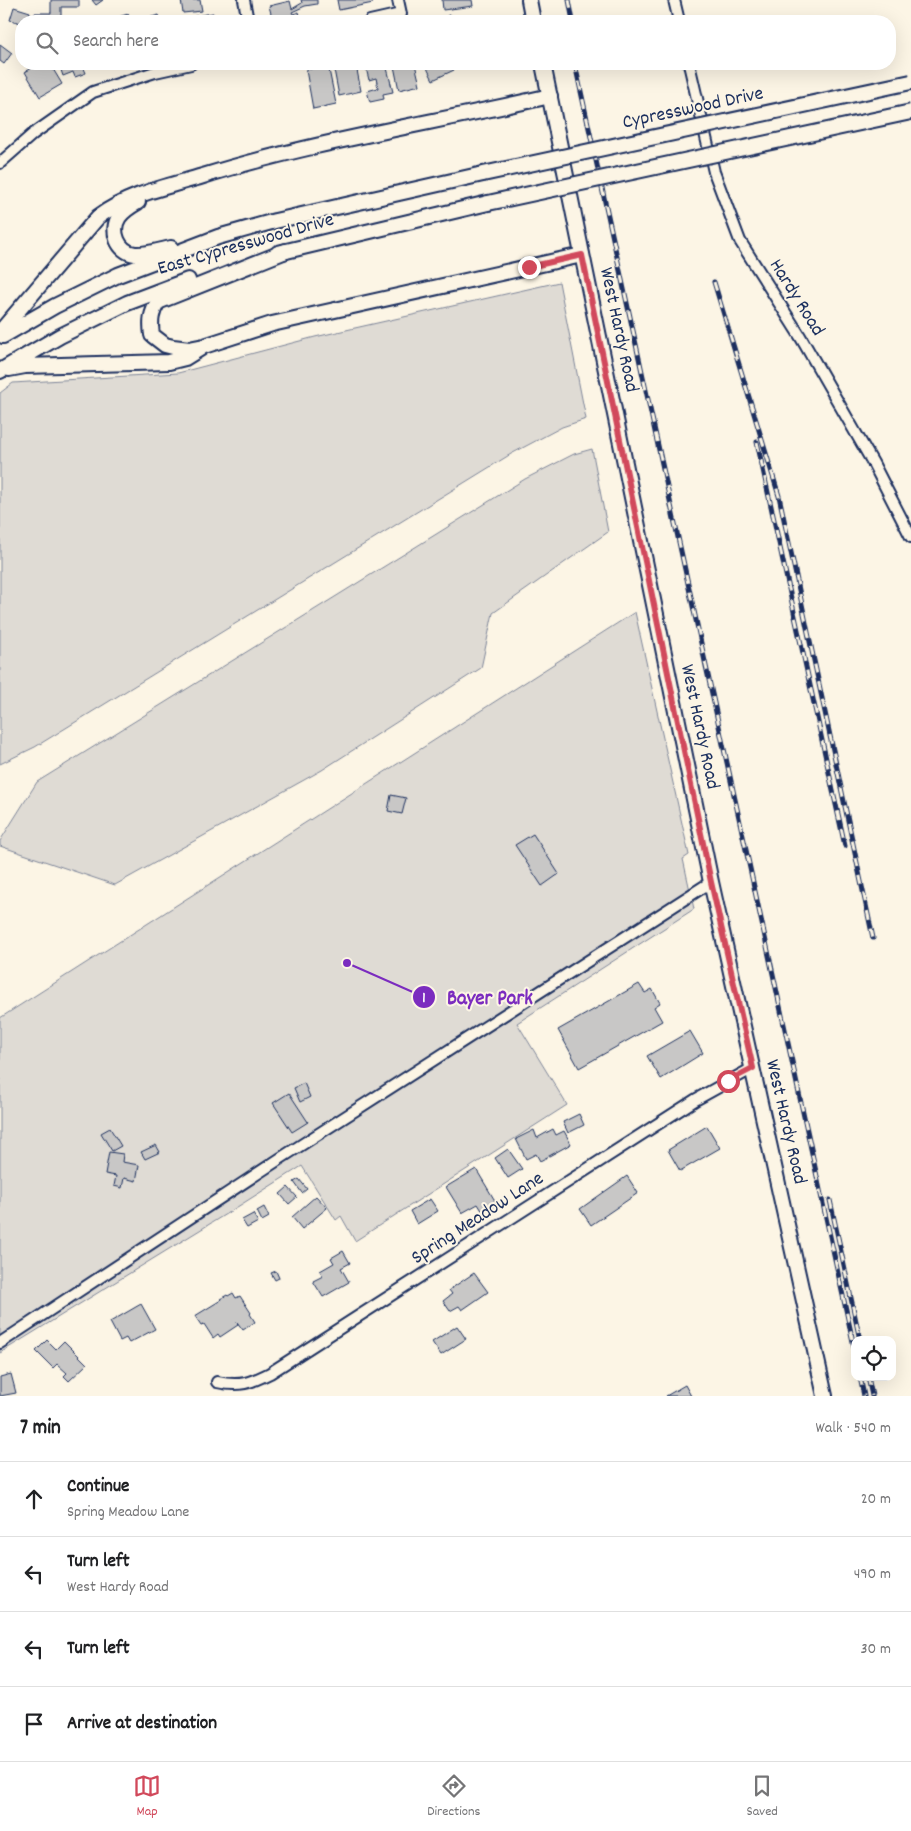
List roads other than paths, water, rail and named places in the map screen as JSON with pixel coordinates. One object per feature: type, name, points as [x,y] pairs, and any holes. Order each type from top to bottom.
[{"type":"main road","points":[[529,0],[532,15]]},
{"type":"main road","name":"West Hardy Road","points":[[544,70],[711,882],[825,1396]]},
{"type":"main road","name":"Cypresswood Drive","points":[[483,174],[911,82]]},
{"type":"main road","points":[[0,332],[98,217],[114,205],[130,198],[292,152],[550,96]]},
{"type":"main road","name":"East Cypresswood Drive","points":[[0,371],[60,336],[127,303],[213,271],[286,250],[488,203],[911,112]]},
{"type":"main road","name":"East Cypresswood Drive","points":[[0,337],[54,306],[118,275],[218,238],[275,221],[483,174]]},
{"type":"main road","points":[[168,186],[126,210],[118,218],[115,234],[118,242],[124,249],[129,252],[142,254],[218,238]]},
{"type":"main road","points":[[286,250],[158,302],[153,310],[150,322],[152,335],[165,345],[190,349],[272,324],[582,255]]},
{"type":"main road","points":[[0,371],[26,366],[170,362],[186,358],[204,346]]},
{"type":"street","points":[[244,0],[247,15]]},
{"type":"street","points":[[397,15],[401,14],[398,0]]},
{"type":"street","points":[[674,0],[678,15]]},
{"type":"street","points":[[0,163],[33,134],[93,92],[164,70]]},
{"type":"street","name":"Hardy Road","points":[[690,70],[714,172],[740,241],[800,336],[873,463],[911,537]]},
{"type":"street","points":[[0,1342],[281,1158],[711,882]]},
{"type":"street","name":"Spring Meadow Lane","points":[[218,1382],[230,1385],[244,1384],[270,1373],[695,1100],[753,1068]]},
{"type":"railway","points":[[569,0],[572,15]]},
{"type":"railway","points":[[576,70],[852,1336]]},
{"type":"railway","points":[[714,282],[779,496],[873,938]]},
{"type":"railway","points":[[757,442],[845,846]]},
{"type":"railway","points":[[830,1200],[859,1336]]},
{"type":"railway","points":[[861,1381],[864,1396]]},
{"type":"railway","points":[[869,1381],[872,1396]]},
{"type":"place","name":"Bayer Park","points":[[347,963]]}]
